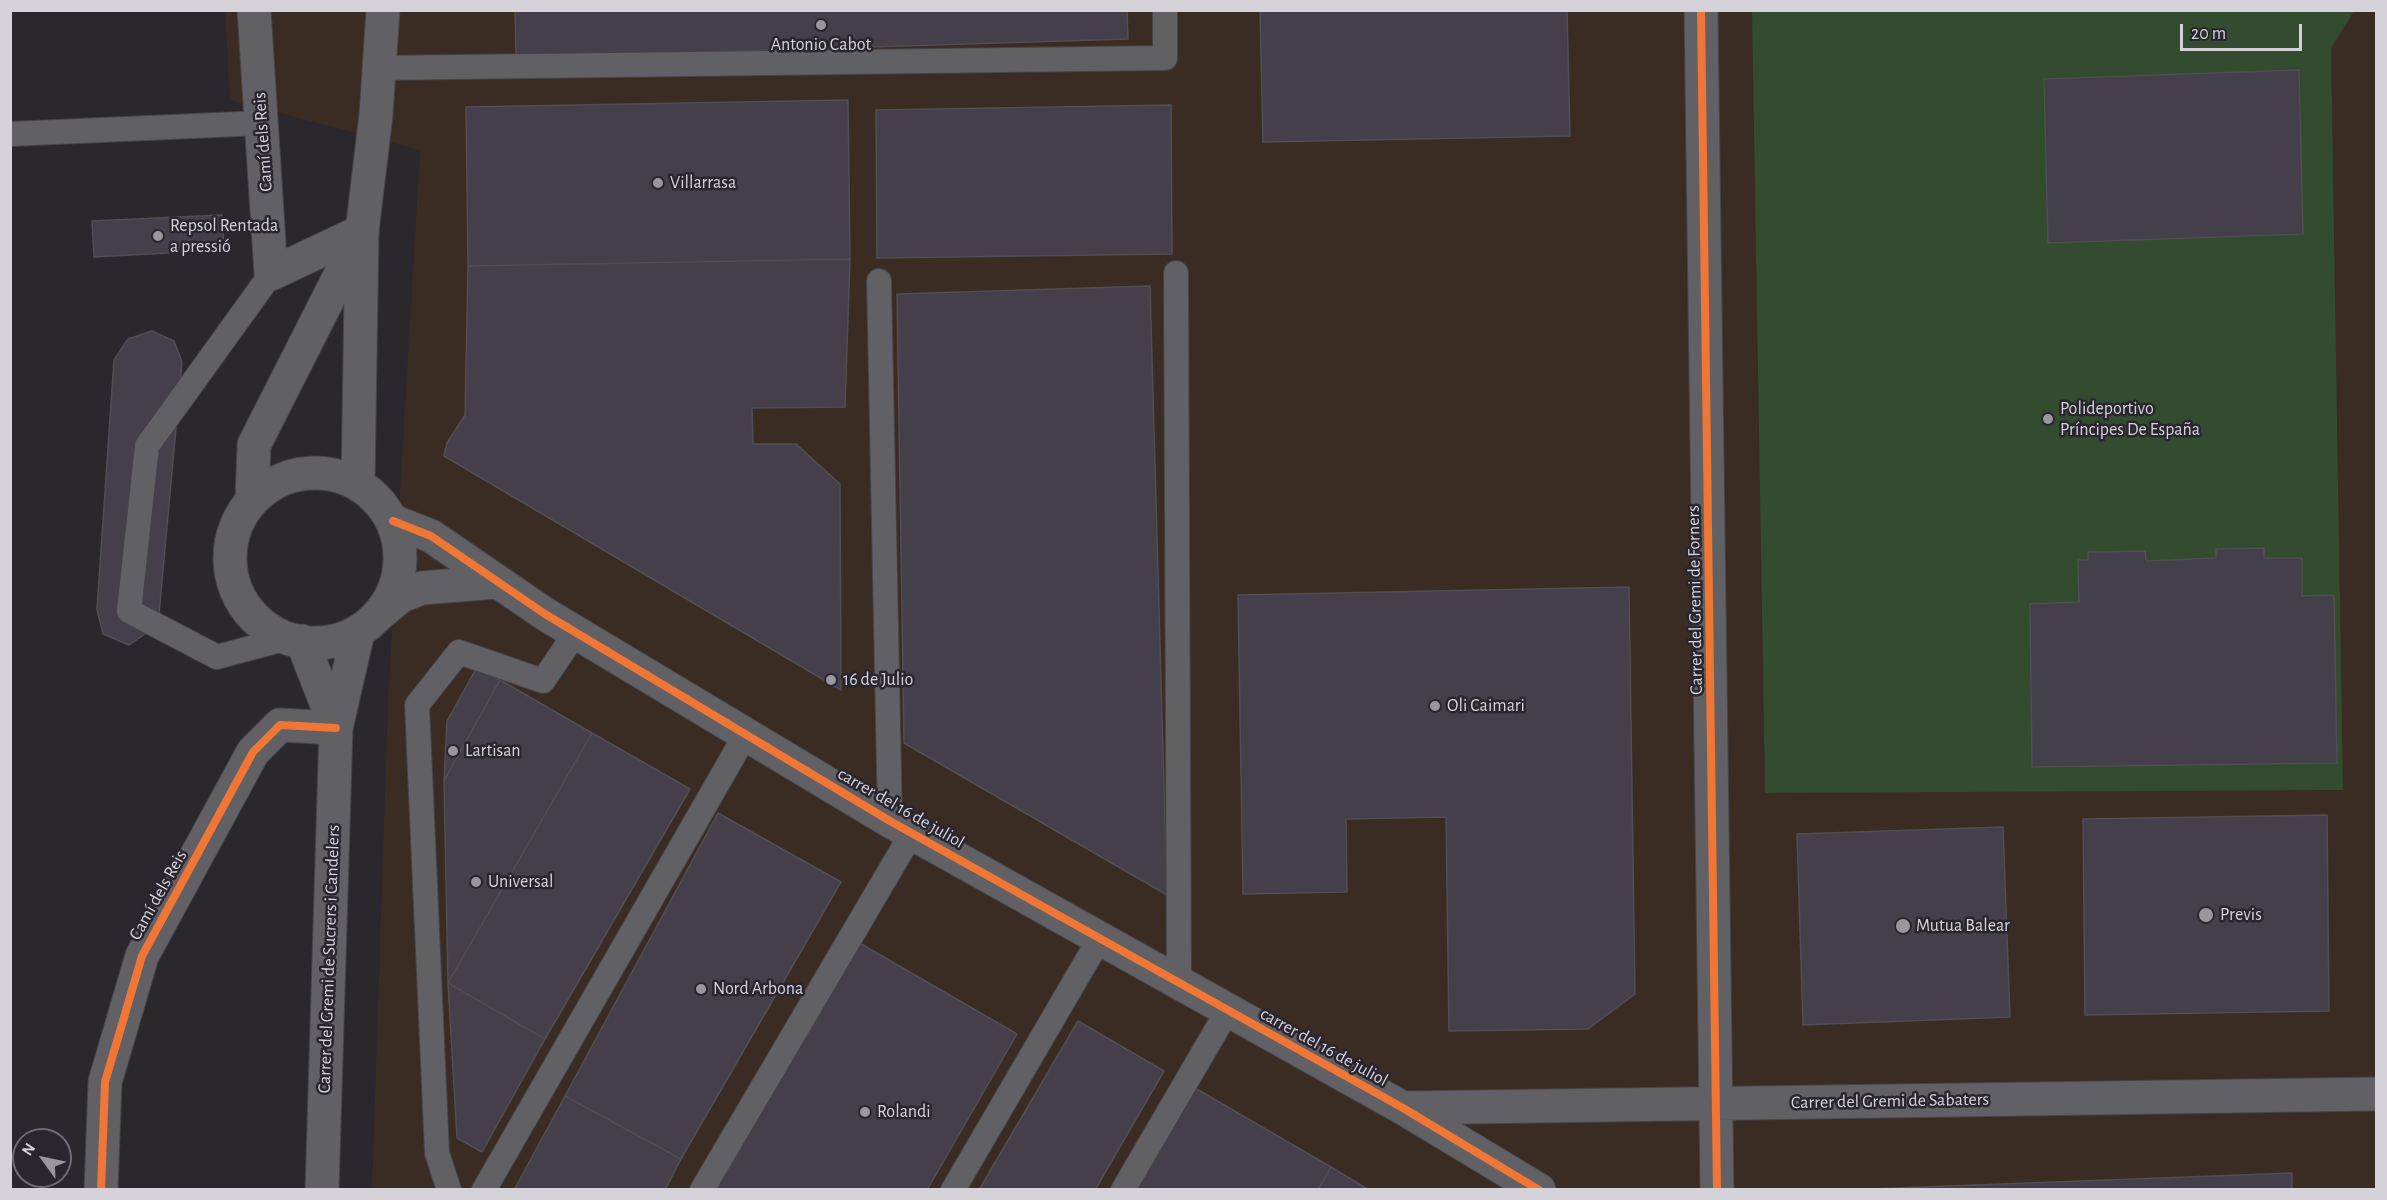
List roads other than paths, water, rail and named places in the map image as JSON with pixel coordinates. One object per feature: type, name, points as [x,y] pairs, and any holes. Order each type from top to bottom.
[{"type":"street","name":"Camí dels Reis","points":[[254,10],[271,274]]},
{"type":"street","points":[[358,483],[362,231],[376,115],[377,68],[383,10]]},
{"type":"street","name":"Carrer del Gremi de Forners","points":[[1701,10],[1718,1104],[1717,1190]]},
{"type":"street","points":[[271,274],[362,231]]},
{"type":"street","points":[[252,500],[254,445],[362,231]]},
{"type":"street","points":[[368,624],[392,595],[399,571],[400,546],[393,521],[378,499],[358,483],[331,473],[302,473],[274,483],[252,500],[237,525],[230,553],[233,582],[246,608],[267,628],[295,640],[335,641],[368,624],[401,596],[423,588],[497,582]]},
{"type":"street","name":"carrer del 16 de juliol","points":[[393,521],[431,536],[462,555],[497,582],[576,632],[901,827],[1403,1108],[1539,1190]]},
{"type":"street","name":"Carrer del Gremi de Sucrers i Candelers","points":[[322,1190],[336,728],[368,624]]},
{"type":"street","name":"Carrer del Gremi de Sucrers i Candelers","points":[[295,640],[336,728]]},
{"type":"street","name":"Camí dels Reis","points":[[101,1190],[105,1082],[142,956],[253,752],[280,725],[336,728]]},
{"type":"street","name":"Carrer del Gremi de Sabaters","points":[[1403,1108],[2376,1094]]},
{"type":"lane","points":[[377,68],[1165,58],[1165,10]]},
{"type":"lane","points":[[10,134],[262,123]]},
{"type":"lane","points":[[1176,273],[1179,982]]},
{"type":"lane","points":[[271,274],[147,446],[129,611],[217,657],[295,640]]},
{"type":"lane","points":[[702,1190],[901,827],[879,281]]},
{"type":"lane","points":[[449,1190],[437,1153],[417,705],[459,652],[543,681],[576,632]]},
{"type":"lane","points":[[484,1190],[746,734]]},
{"type":"lane","points":[[953,1190],[1100,938]]},
{"type":"lane","points":[[1123,1190],[1228,1010]]},
{"type":"place","name":"Antonio Cabot","points":[[821,25]]},
{"type":"place","name":"Villarrasa","points":[[658,183]]},
{"type":"place","name":"Repsol Rentada a pressió","points":[[158,236]]},
{"type":"place","name":"Polideportivo Príncipes De España","points":[[2048,419]]},
{"type":"place","name":"16 de Julio","points":[[831,680]]},
{"type":"place","name":"Oli Caimari","points":[[1435,706]]},
{"type":"place","name":"Lartisan","points":[[453,751]]},
{"type":"place","name":"Universal","points":[[476,882]]},
{"type":"place","name":"Previs","points":[[2206,915]]},
{"type":"place","name":"Mutua Balear","points":[[1903,926]]},
{"type":"place","name":"Nord Arbona","points":[[701,989]]},
{"type":"place","name":"Rolandi","points":[[865,1112]]}]
